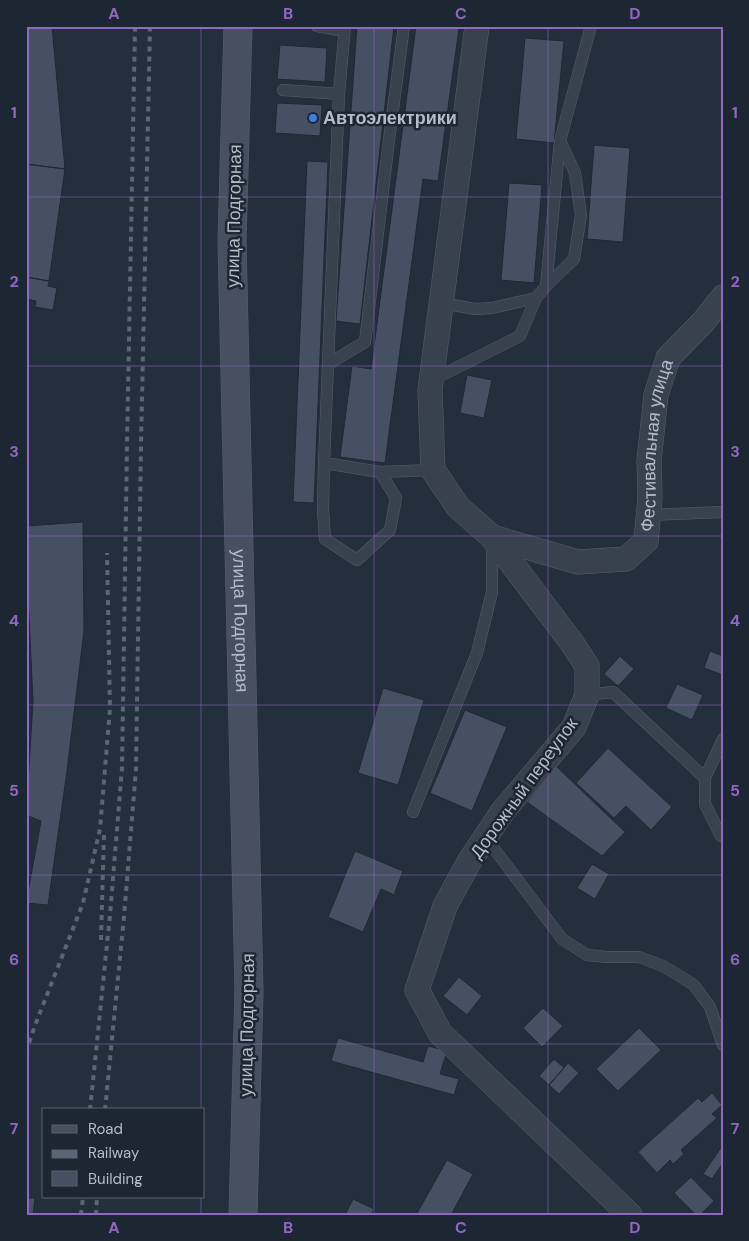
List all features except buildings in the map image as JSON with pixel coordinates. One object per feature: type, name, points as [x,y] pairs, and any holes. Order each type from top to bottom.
[{"type":"main road","name":"улица Подгорная","points":[[238,26],[232,241],[249,991],[243,1215]]},
{"type":"street","points":[[477,26],[430,390],[433,470],[458,507],[492,537]]},
{"type":"street","name":"Фестивальная улица","points":[[492,537],[578,562],[626,560],[646,541],[650,497],[649,461],[656,395],[668,358],[704,321],[723,298]]},
{"type":"street","name":"Дорожный переулок","points":[[492,537],[572,643],[587,666],[587,695],[574,727],[503,811],[469,862],[446,906],[417,990],[440,1033],[630,1215]]},
{"type":"lane","points":[[318,26],[344,29],[339,94],[324,463],[323,509],[325,539],[357,560],[390,530],[396,498],[380,472]]},
{"type":"lane","points":[[328,364],[365,342],[404,26]]},
{"type":"lane","points":[[546,286],[560,141],[591,26]]},
{"type":"lane","points":[[283,90],[339,94]]},
{"type":"lane","points":[[432,380],[520,336],[536,298],[574,259],[581,215],[575,173],[560,141]]},
{"type":"lane","points":[[442,303],[476,309],[492,308],[536,298]]},
{"type":"lane","points":[[324,463],[380,472],[433,470]]},
{"type":"lane","points":[[648,515],[723,512]]},
{"type":"lane","points":[[413,812],[477,653],[492,592],[492,537]]},
{"type":"lane","points":[[587,695],[613,692],[705,778]]},
{"type":"lane","points":[[721,836],[705,804],[705,778],[723,739]]},
{"type":"lane","points":[[486,838],[562,939],[586,955],[639,957],[663,966],[694,985],[710,1007],[723,1045]]},
{"type":"railway","points":[[90,1108],[110,915],[122,768],[135,26]]},
{"type":"railway","points":[[105,1108],[136,769],[150,26]]},
{"type":"railway","points":[[26,1052],[83,903],[100,829],[110,708],[107,553]]},
{"type":"railway","points":[[101,940],[104,833]]},
{"type":"railway","points":[[81,1215],[83,1198]]},
{"type":"railway","points":[[96,1215],[97,1198]]},
{"type":"place","name":"Автоэлектрики","points":[[313,118]]}]
